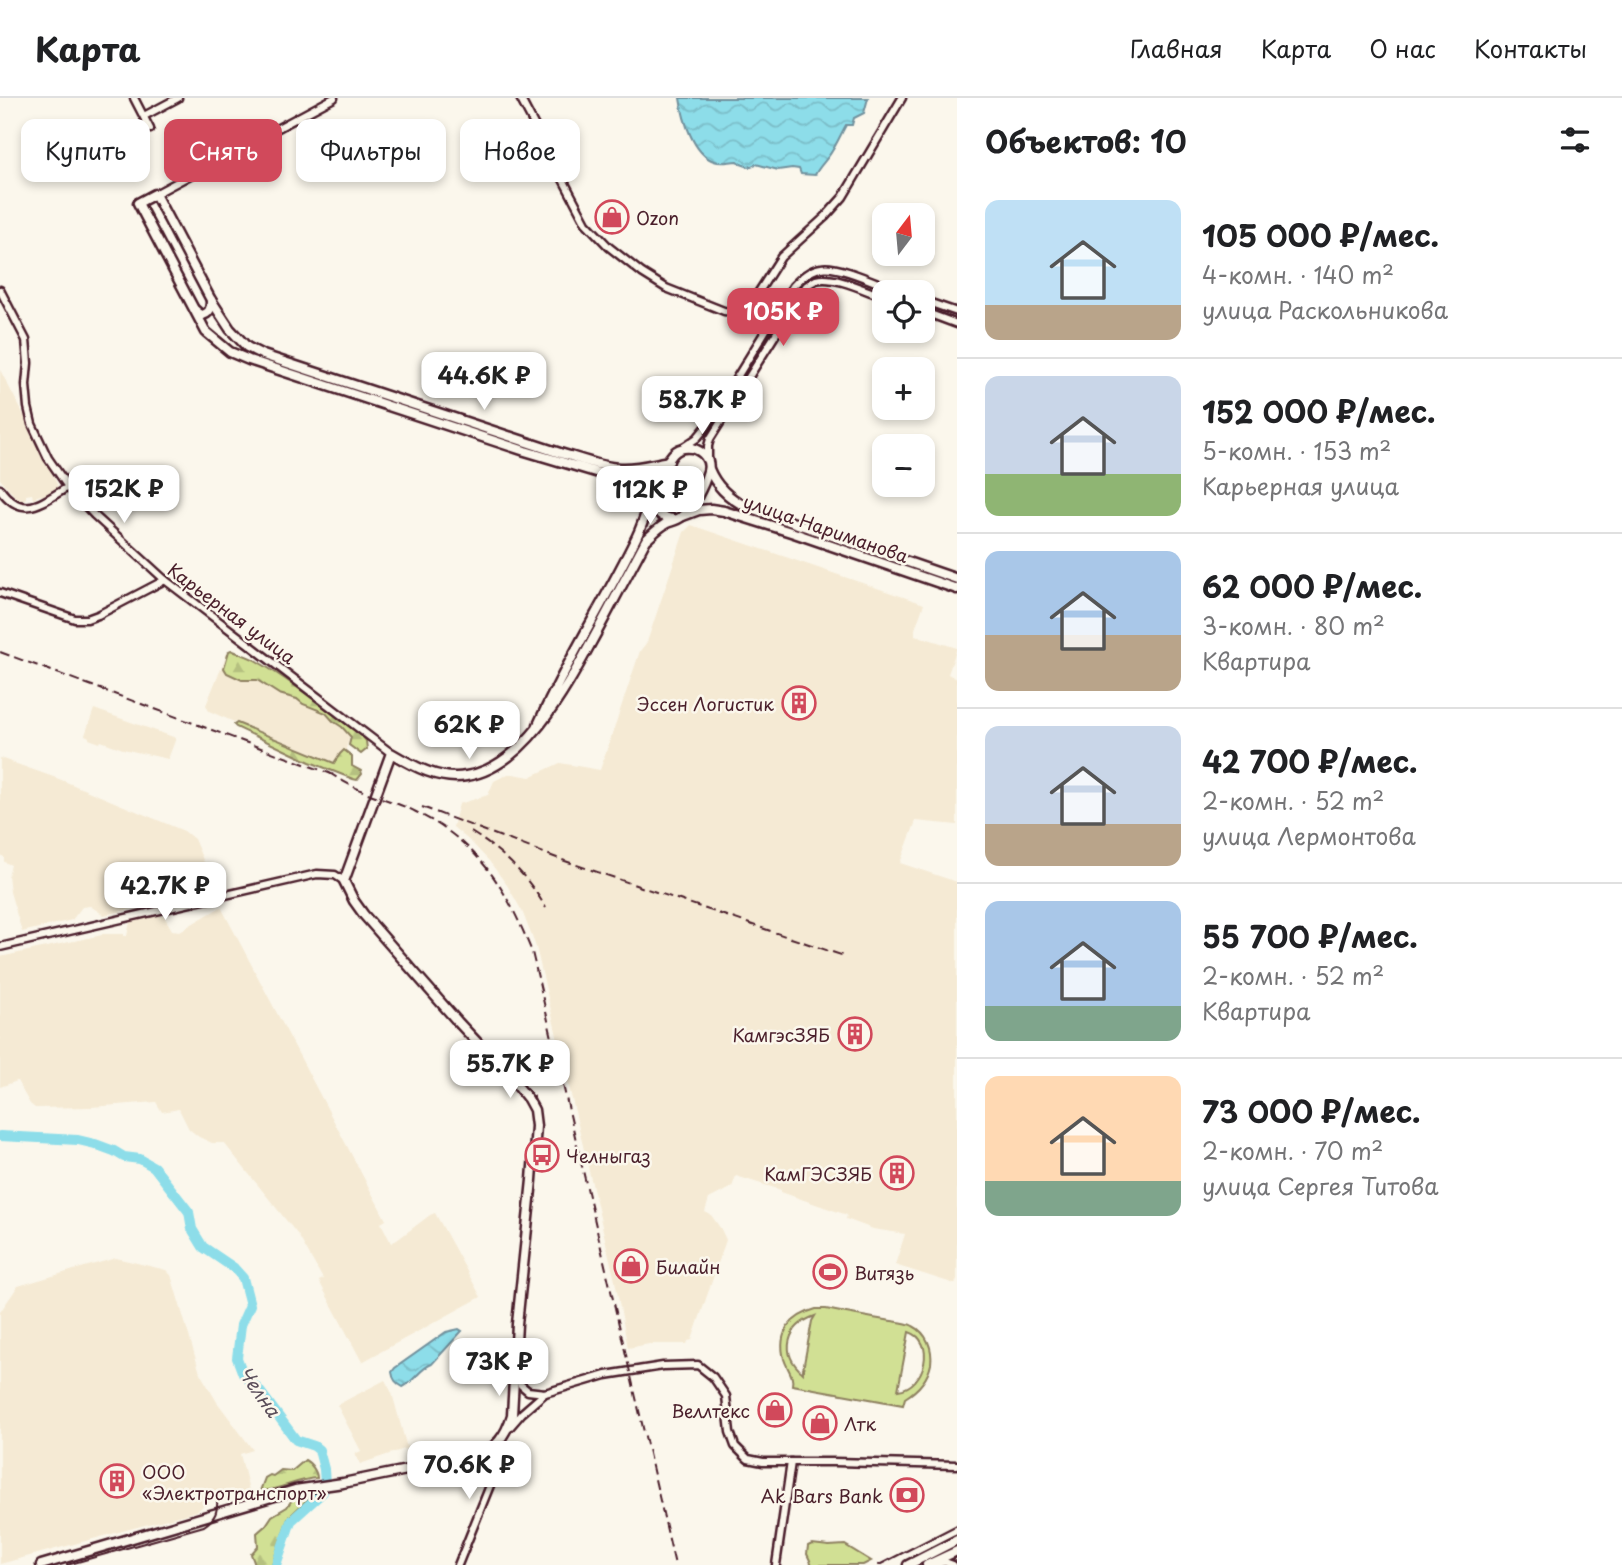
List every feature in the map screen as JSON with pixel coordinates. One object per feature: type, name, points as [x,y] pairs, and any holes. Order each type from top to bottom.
[{"type":"main road","points":[[669,461],[618,468],[595,463],[270,358],[247,347],[230,329],[211,300],[155,194],[138,203],[206,332],[230,352],[525,451],[622,480],[651,500],[660,515],[680,518]]},
{"type":"main road","points":[[193,308],[201,315],[206,315],[211,300]]},
{"type":"main road","points":[[41,1565],[295,1490],[476,1456],[490,1451],[508,1428],[512,1415],[517,1324],[532,1180],[536,1126],[534,1111],[516,1084],[458,1023],[364,915],[344,881],[391,753],[434,774],[465,777],[480,773],[506,759],[521,746],[557,703],[646,540],[659,528],[680,518],[692,503],[709,465],[697,450],[681,448],[674,453],[654,486],[637,536],[561,676],[538,725]]},
{"type":"main road","name":"улица Нариманова","points":[[709,465],[712,477],[722,490],[745,506],[957,579]]},
{"type":"main road","name":"улица Нариманова","points":[[680,518],[699,510],[724,511],[957,589]]},
{"type":"main road","points":[[908,1565],[957,1541]]},
{"type":"main road","points":[[928,1565],[957,1551]]},
{"type":"street","points":[[134,98],[145,119]]},
{"type":"street","points":[[144,116],[178,98]]},
{"type":"street","points":[[155,194],[334,98]]},
{"type":"street","points":[[520,98],[586,223],[597,236],[650,278],[674,292],[724,311],[737,312],[751,304],[781,257],[843,197],[902,98]]},
{"type":"street","points":[[681,448],[697,438],[707,426],[793,286],[804,275],[818,268],[832,268],[872,282]]},
{"type":"street","points":[[709,465],[710,439],[800,292],[817,280],[831,280],[872,293]]},
{"type":"street","name":"Карьерная улица","points":[[0,290],[26,340],[26,385],[32,424],[48,458],[68,487],[94,515],[165,580],[391,753]]},
{"type":"street","points":[[935,304],[957,312]]},
{"type":"street","points":[[935,316],[957,324]]},
{"type":"street","points":[[0,489],[8,500],[21,506],[29,506],[36,505],[68,487]]},
{"type":"street","points":[[0,593],[63,616],[88,619],[165,580]]},
{"type":"street","points":[[0,947],[317,874],[335,875],[344,881]]},
{"type":"street","points":[[515,1373],[521,1385],[528,1391],[545,1393],[617,1373],[663,1366],[698,1365],[713,1377],[726,1396],[730,1432],[735,1446],[748,1459],[763,1462],[957,1465]]},
{"type":"street","points":[[508,1428],[545,1393]]},
{"type":"street","points":[[458,1565],[499,1463],[502,1451],[500,1440]]},
{"type":"street","points":[[776,1565],[791,1462]]},
{"type":"street","points":[[928,1565],[945,1562],[953,1565]]},
{"type":"shaded area","points":[[0,370],[57,484],[55,493],[33,499],[32,494],[26,495],[20,502],[0,479]]},
{"type":"shaded area","points":[[691,525],[924,604],[915,635],[957,648],[948,674],[957,679],[957,825],[916,821],[900,863],[957,882],[957,1279],[955,1284],[895,1265],[905,1234],[873,1229],[846,1219],[847,1215],[736,1176],[732,1187],[709,1199],[705,1212],[711,1215],[726,1240],[692,1340],[687,1344],[649,1344],[628,1348],[615,1281],[536,947],[522,911],[507,885],[489,861],[453,827],[459,804],[488,795],[494,781],[508,774],[530,777],[560,763],[600,770],[684,532]]},
{"type":"shaded area","points":[[228,651],[284,683],[349,730],[350,736],[340,768],[209,711],[206,705]]},
{"type":"shaded area","points":[[94,709],[176,738],[168,759],[89,739],[85,735]]},
{"type":"shaded area","points":[[0,758],[59,779],[184,831],[194,839],[216,890],[104,915],[90,906],[82,907],[72,920],[22,932],[10,892],[8,875],[11,865],[4,862],[4,857],[0,855]]},
{"type":"shaded area","points":[[221,907],[386,1220],[381,1223],[391,1243],[435,1213],[481,1297],[362,1362],[319,1281],[323,1279],[298,1235],[224,1143],[212,1143],[199,1137],[189,1129],[179,1109],[162,1112],[156,1102],[35,1108],[17,1081],[0,1087],[0,957],[102,934],[127,936],[130,922],[161,915],[172,930],[180,931]]},
{"type":"shaded area","points":[[116,1258],[166,1270],[171,1275],[200,1373],[217,1402],[253,1450],[240,1454],[249,1490],[214,1498],[197,1511],[0,1564],[0,1312],[18,1286]]},
{"type":"shaded area","points":[[385,1380],[392,1393],[407,1448],[360,1464],[355,1454],[361,1451],[337,1405]]},
{"type":"green space","points":[[231,650],[255,660],[310,696],[362,736],[367,749],[361,754],[349,745],[351,737],[326,713],[297,699],[279,694],[257,680],[242,680],[227,673],[224,668]]},
{"type":"green space","points":[[237,723],[334,763],[344,750],[352,756],[352,766],[362,774],[357,780],[310,762],[236,727],[234,725]]},
{"type":"green space","points":[[826,1309],[913,1326],[922,1333],[930,1347],[931,1364],[928,1375],[918,1388],[905,1398],[903,1405],[792,1385],[782,1349],[784,1333],[793,1321],[807,1312]],"holes":[[[815,1316],[812,1321],[803,1373],[791,1357],[790,1341],[798,1326]],[[909,1332],[923,1344],[924,1363],[915,1381],[898,1390]]]},
{"type":"green space","points":[[305,1460],[313,1468],[317,1478],[260,1491],[265,1478],[281,1470],[292,1471]]},
{"type":"green space","points":[[311,1489],[315,1492],[288,1518],[272,1565],[255,1565],[251,1554],[258,1546],[257,1533],[272,1516],[287,1507],[294,1497]]},
{"type":"green space","points":[[845,1545],[871,1561],[863,1565],[812,1565],[807,1554],[808,1546]]},
{"type":"water","points":[[680,98],[868,98],[864,113],[854,118],[852,125],[846,125],[815,175],[801,174],[799,169],[792,168],[778,170],[756,164],[749,167],[737,161],[714,161],[700,151],[690,135]]},
{"type":"water","points":[[459,1329],[462,1331],[432,1364],[410,1382],[403,1387],[395,1381],[392,1372],[395,1368],[446,1332]]},
{"type":"waterway","name":"Челна","points":[[0,1136],[78,1140],[114,1151],[124,1157],[140,1159],[154,1167],[189,1212],[192,1229],[203,1247],[234,1268],[243,1278],[250,1305],[241,1325],[237,1358],[243,1374],[259,1390],[296,1440],[319,1450],[324,1469],[323,1492],[291,1521],[276,1565]]},
{"type":"tram line","points":[[67,1565],[204,1526],[215,1514],[217,1497]]},
{"type":"tram line","points":[[879,1565],[957,1525]]},
{"type":"railway","points":[[0,652],[337,776]]},
{"type":"railway","points":[[328,772],[356,788],[416,812],[457,838],[474,853],[501,888],[522,929],[532,952],[675,1565]]},
{"type":"railway","points":[[422,807],[565,861],[844,956]]},
{"type":"railway","points":[[471,832],[513,865],[546,908]]},
{"type":"place","name":"Ozon","points":[[612,217]]},
{"type":"place","name":"Эссен Логистик","points":[[799,703]]},
{"type":"place","name":"КамгэсЗЯБ","points":[[855,1034]]},
{"type":"place","name":"Челныгаз","points":[[542,1155]]},
{"type":"place","name":"КамГЭСЗЯБ","points":[[897,1173]]},
{"type":"place","name":"Билайн","points":[[631,1266]]},
{"type":"place","name":"Витязь","points":[[830,1272]]},
{"type":"place","name":"Веллтекс","points":[[775,1410]]},
{"type":"place","name":"Лтк","points":[[820,1423]]},
{"type":"place","name":"ООО «Электротранспорт»","points":[[117,1481]]},
{"type":"place","name":"Ak Bars Bank","points":[[907,1495]]}]
